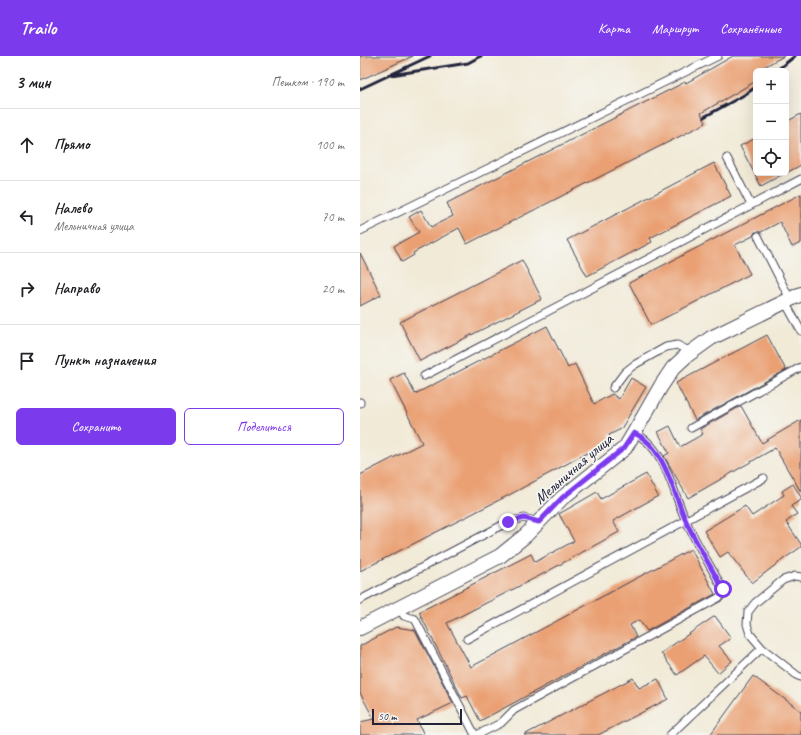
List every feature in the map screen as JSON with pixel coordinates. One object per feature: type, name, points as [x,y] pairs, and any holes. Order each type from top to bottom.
[{"type":"street","name":"Мельничная улица","points":[[360,628],[500,556],[526,535],[562,498],[624,448],[660,386],[673,368],[691,352],[711,338],[792,298]]},
{"type":"lane","points":[[360,231],[718,56]]},
{"type":"lane","points":[[727,158],[751,205]]},
{"type":"lane","points":[[424,376],[801,179]]},
{"type":"lane","points":[[758,236],[792,298],[801,331]]},
{"type":"lane","points":[[614,388],[625,372],[634,365],[666,347],[677,345],[691,352]]},
{"type":"lane","points":[[691,428],[801,367]]},
{"type":"lane","points":[[399,608],[404,616],[416,619],[476,735],[500,723],[514,710],[720,597],[723,593],[723,589],[686,521],[666,470],[650,442],[634,433]]},
{"type":"lane","points":[[467,639],[764,478]]},
{"type":"lane","points":[[360,600],[508,522],[524,518],[539,522]]},
{"type":"lane","points":[[801,577],[795,576],[783,580],[755,603],[748,612],[747,624],[750,634],[762,648],[801,677]]},
{"type":"lane","points":[[670,735],[762,648]]},
{"type":"building","points":[[360,56],[413,56],[360,80]]},
{"type":"building","points":[[733,56],[784,56],[762,68],[753,68],[753,83],[701,113],[706,123],[467,244],[459,228],[413,253],[414,255],[402,262],[394,246],[419,232],[409,217],[421,210],[431,227],[453,216],[447,203],[685,82],[686,83]]},
{"type":"building","points":[[801,114],[801,165],[789,171],[789,140],[789,120]]},
{"type":"building","points":[[753,140],[753,171],[740,146]]},
{"type":"building","points":[[714,163],[731,196],[650,238],[652,242],[587,276],[567,240]]},
{"type":"building","points":[[756,176],[779,176],[761,186]]},
{"type":"building","points":[[801,194],[801,243],[792,247],[780,222],[761,232],[755,232],[753,236],[735,245],[750,274],[651,325],[629,283]]},
{"type":"building","points":[[360,253],[381,295],[360,306]]},
{"type":"building","points":[[522,260],[542,299],[420,361],[400,322]]},
{"type":"building","points":[[547,326],[568,368],[575,364],[594,404],[612,394],[619,399],[631,378],[646,387],[621,429],[609,435],[611,440],[511,494],[360,571],[360,475],[422,443],[390,380],[404,373],[415,394]]},
{"type":"building","points":[[767,335],[786,370],[695,420],[676,383]]},
{"type":"building","points":[[741,406],[762,443],[801,420],[801,492],[775,448],[688,498],[664,456],[669,453],[658,432],[670,426],[680,447],[703,434],[700,429]]},
{"type":"building","points":[[646,474],[658,496],[613,521],[619,532],[541,575],[447,623],[471,667],[691,549],[715,594],[647,631],[639,620],[630,625],[636,637],[480,721],[467,696],[462,698],[419,612],[531,554],[535,562],[574,541],[559,514],[597,492],[601,499]]},
{"type":"building","points":[[793,484],[801,497],[801,500],[791,506],[797,514],[786,522],[801,544],[801,547],[752,583],[728,552],[720,557],[704,531],[745,506],[752,516],[784,495],[782,491]]},
{"type":"building","points":[[715,616],[731,638],[719,646],[732,661],[718,673],[704,656],[677,675],[661,653]]},
{"type":"building","points":[[396,627],[415,630],[453,703],[417,720],[424,735],[360,735],[360,722],[374,719],[360,693],[360,646]]},
{"type":"building","points":[[753,676],[801,711],[801,735],[710,735]]},
{"type":"building","points":[[633,678],[639,688],[658,679],[668,699],[598,735],[524,735]]},
{"type":"railway","points":[[360,89],[430,56]]},
{"type":"railway","points":[[391,75],[468,63],[481,56]]},
{"type":"railway","points":[[780,68],[795,56]]},
{"type":"railway","points":[[704,117],[753,89]]},
{"type":"route","points":[[508,522],[524,518],[539,522],[562,498],[624,448],[634,433],[650,442],[666,470],[686,521],[723,589]]}]
